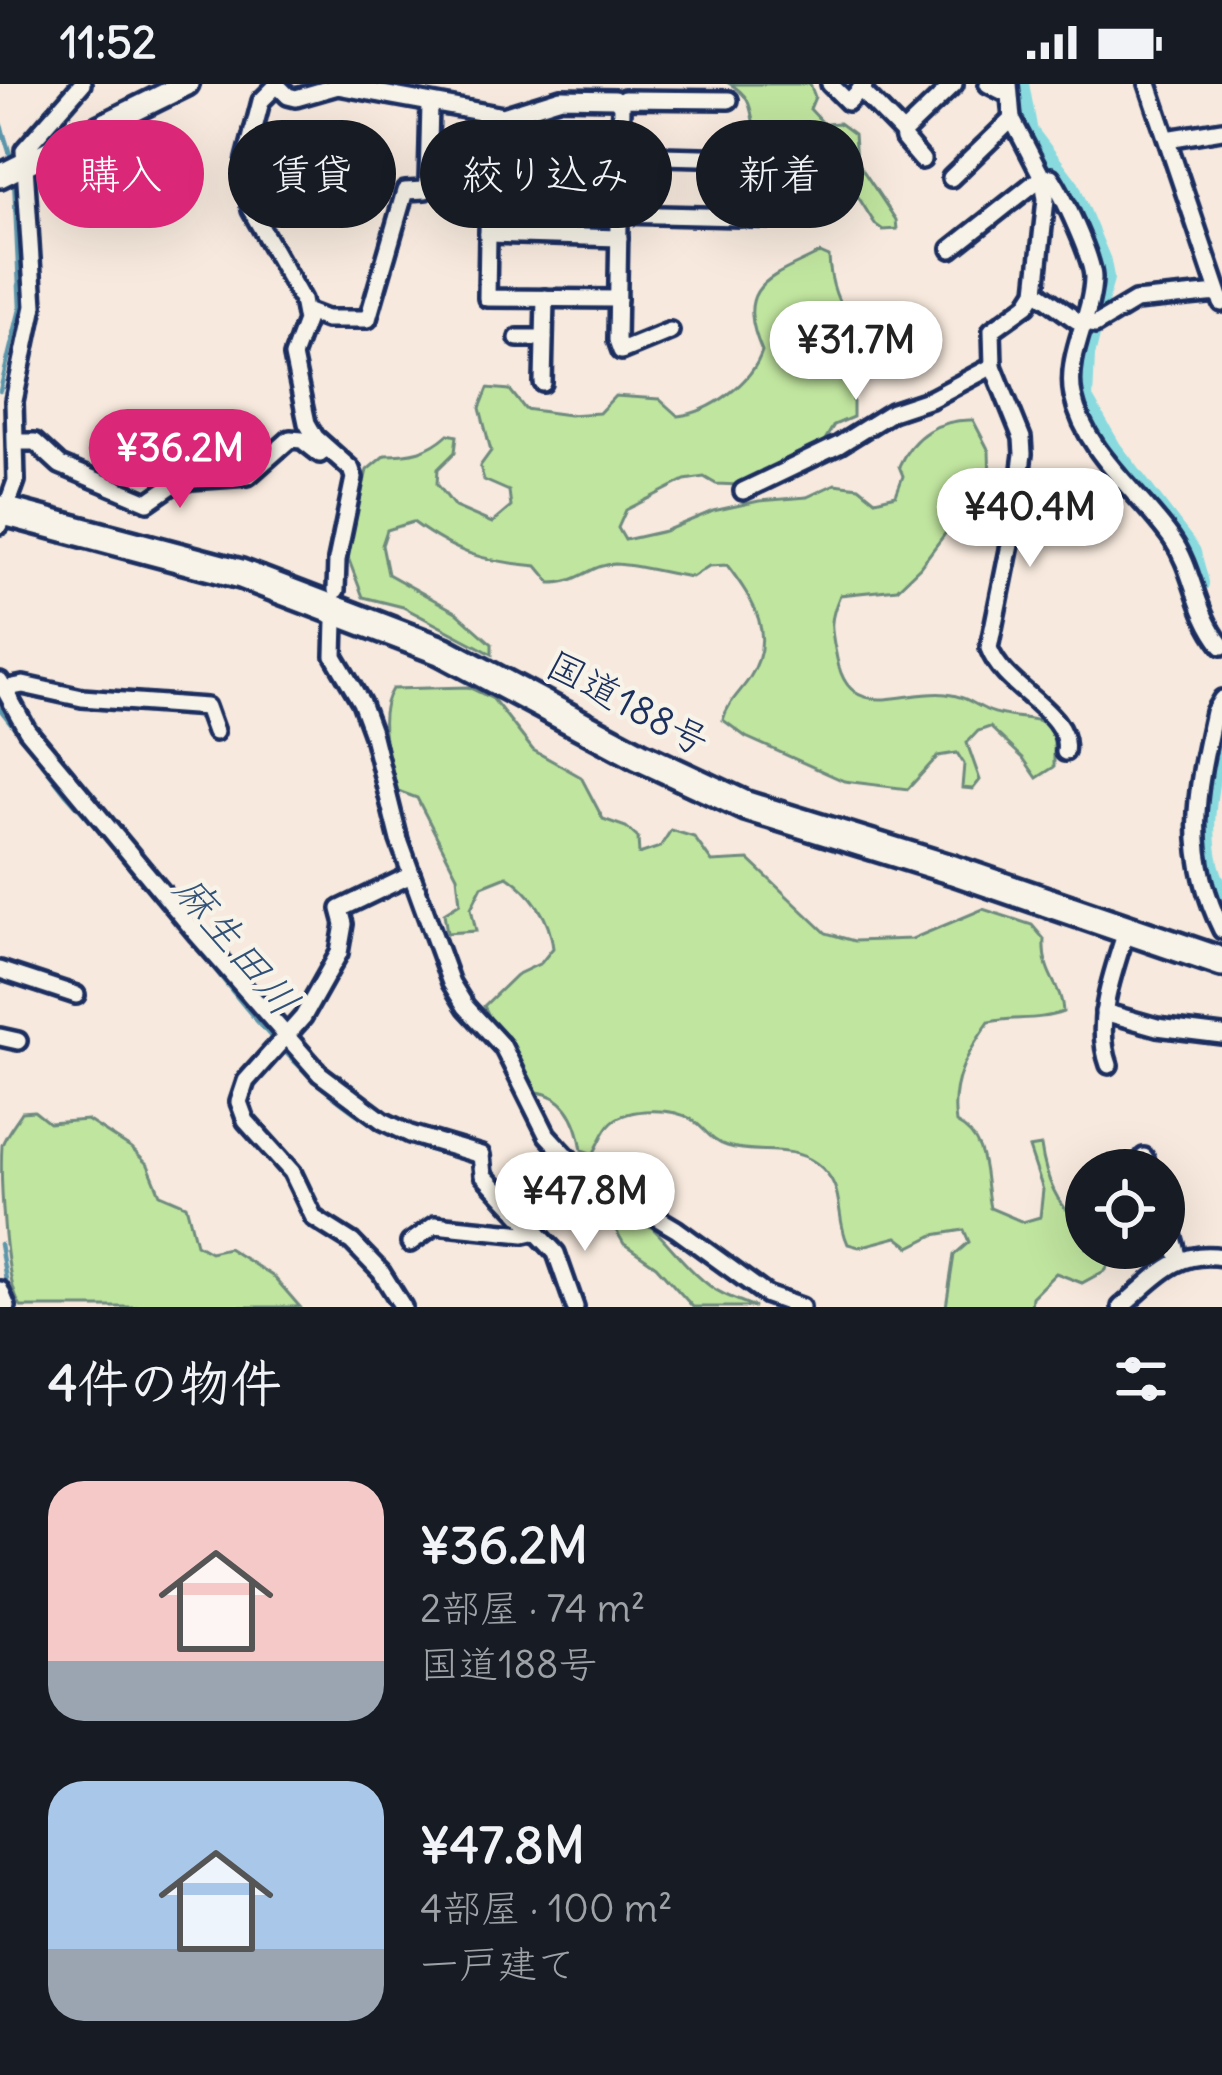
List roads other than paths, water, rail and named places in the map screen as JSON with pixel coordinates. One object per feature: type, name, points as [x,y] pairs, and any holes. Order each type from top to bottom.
[{"type":"highway","name":"国道188号","points":[[2,516],[241,574],[442,651],[639,756],[746,806],[1222,962]]},
{"type":"street","points":[[2,516],[16,481],[14,401],[34,306],[24,150],[82,84]]},
{"type":"street","points":[[1,173],[188,84]]},
{"type":"street","points":[[830,84],[848,102],[863,87],[922,160]]},
{"type":"street","points":[[903,133],[954,84]]},
{"type":"street","points":[[988,84],[1008,89],[1012,119],[1043,179],[1046,199],[1036,291],[1027,305],[992,330],[993,366],[1022,438],[1023,454],[989,649],[1006,679],[1051,714],[1067,742],[1065,752]]},
{"type":"street","points":[[1087,324],[1135,302],[1220,298],[1148,84]]},
{"type":"street","points":[[256,120],[261,101],[277,85],[296,98],[338,86],[503,116],[561,98],[616,99],[620,120]]},
{"type":"street","points":[[620,103],[624,99],[729,100]]},
{"type":"street","points":[[305,311],[326,319],[368,319],[405,191],[425,190],[428,183],[430,105]]},
{"type":"street","points":[[951,178],[1012,119]]},
{"type":"street","points":[[1167,139],[1222,130]]},
{"type":"street","points":[[951,249],[1043,179],[1051,177],[1063,194],[1089,257],[1093,282],[1073,397],[1099,451],[1173,541],[1197,607],[1222,646]]},
{"type":"street","points":[[262,228],[305,311],[293,356],[307,423],[315,437],[351,469],[336,590]]},
{"type":"street","points":[[488,228],[487,298],[618,299]]},
{"type":"street","points":[[619,228],[621,351],[670,331]]},
{"type":"street","points":[[488,234],[619,238]]},
{"type":"street","points":[[1036,291],[1087,324]]},
{"type":"street","points":[[543,383],[545,298]]},
{"type":"street","points":[[518,338],[544,338]]},
{"type":"street","points":[[743,490],[839,445],[892,412],[931,399],[993,366]]},
{"type":"street","points":[[17,442],[35,442],[60,465],[141,502],[191,480],[248,476],[290,439],[302,440],[317,451],[352,486]]},
{"type":"street","points":[[335,621],[334,656],[372,732],[411,875],[451,983],[503,1047],[547,1135],[582,1173],[676,1229],[767,1295],[801,1307]]},
{"type":"street","points":[[2,685],[82,698],[206,707],[215,732]]},
{"type":"street","points":[[2,685],[27,730],[320,1074],[382,1121],[481,1155],[484,1175],[537,1231],[566,1271],[575,1307]]},
{"type":"street","points":[[1222,699],[1214,712],[1195,815],[1198,870],[1222,930]]},
{"type":"street","points":[[404,1307],[381,1272],[352,1242],[314,1218],[292,1172],[241,1111],[240,1092],[303,1017],[339,953],[344,924],[340,909],[411,875]]},
{"type":"street","points":[[1109,1065],[1102,1045],[1104,1012],[1127,928]]},
{"type":"street","points":[[0,970],[76,995]]},
{"type":"street","points":[[1104,1012],[1157,1028],[1222,1035]]},
{"type":"street","points":[[0,1036],[19,1041]]},
{"type":"street","points":[[410,1244],[435,1226],[524,1234],[537,1231]]},
{"type":"street","points":[[1185,1257],[1222,1258]]},
{"type":"street","points":[[1120,1307],[1167,1269]]},
{"type":"street","points":[[0,1290],[7,1307]]},
{"type":"waterway","points":[[1017,84],[1026,133],[1068,188],[1099,262],[1102,278],[1083,355],[1081,400],[1110,450],[1189,553],[1197,583]]},
{"type":"waterway","name":"麻生田川","points":[[0,122],[12,161]]},
{"type":"waterway","name":"麻生田川","points":[[0,391],[20,309],[14,178]]},
{"type":"waterway","name":"麻生田川","points":[[0,709],[66,794],[139,876]]},
{"type":"waterway","points":[[1222,724],[1210,766],[1203,837],[1212,880],[1222,899]]},
{"type":"waterway","name":"麻生田川","points":[[165,907],[268,1033],[326,1091],[402,1141],[472,1161]]},
{"type":"waterway","name":"麻生田川","points":[[490,1171],[566,1255],[583,1307]]},
{"type":"waterway","points":[[0,1244],[8,1291]]}]
